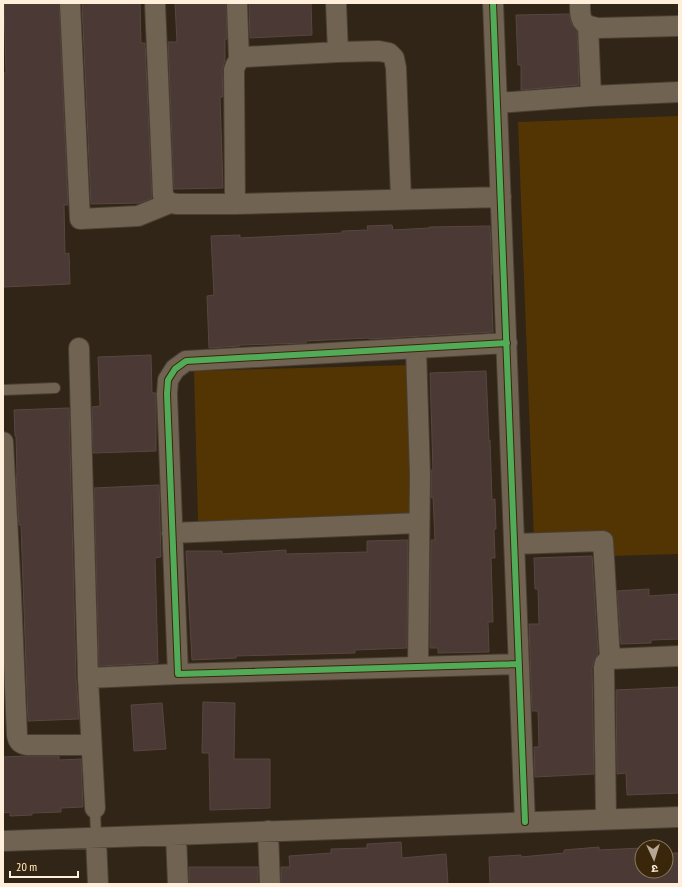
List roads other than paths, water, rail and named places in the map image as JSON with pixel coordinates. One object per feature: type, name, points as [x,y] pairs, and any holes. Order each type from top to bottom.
[{"type":"street","points":[[70,3],[80,219],[138,216],[170,203]]},
{"type":"street","points":[[155,3],[163,195],[170,203],[235,204],[501,197]]},
{"type":"street","points":[[237,3],[239,60]]},
{"type":"street","points":[[336,3],[338,52]]},
{"type":"street","points":[[493,3],[526,822]]},
{"type":"street","points":[[580,3],[582,22],[588,26],[598,28],[679,26]]},
{"type":"street","points":[[588,26],[591,96]]},
{"type":"street","points":[[235,204],[235,65],[244,57],[338,52],[379,51],[389,53],[394,58],[396,68],[401,199]]},
{"type":"street","points":[[497,103],[591,96],[679,92]]},
{"type":"street","points":[[178,674],[167,394],[168,380],[174,369],[186,361],[507,343]]},
{"type":"street","points":[[79,348],[88,678],[95,808]]},
{"type":"street","points":[[416,348],[420,475],[418,666]]},
{"type":"street","points":[[3,442],[7,593],[16,736],[18,741],[27,745],[91,745]]},
{"type":"street","points":[[172,533],[419,523]]},
{"type":"street","points":[[514,544],[604,541],[610,659]]},
{"type":"street","points":[[606,819],[605,663],[610,659],[679,656]]},
{"type":"street","points":[[88,678],[418,666],[519,664]]},
{"type":"street","points":[[3,841],[679,817]]},
{"type":"street","points":[[268,831],[270,884]]},
{"type":"street","points":[[176,835],[178,884]]},
{"type":"street","points":[[96,838],[98,884]]},
{"type":"lane","points":[[3,390],[55,388]]},
{"type":"lane","points":[[95,808],[96,838]]}]
